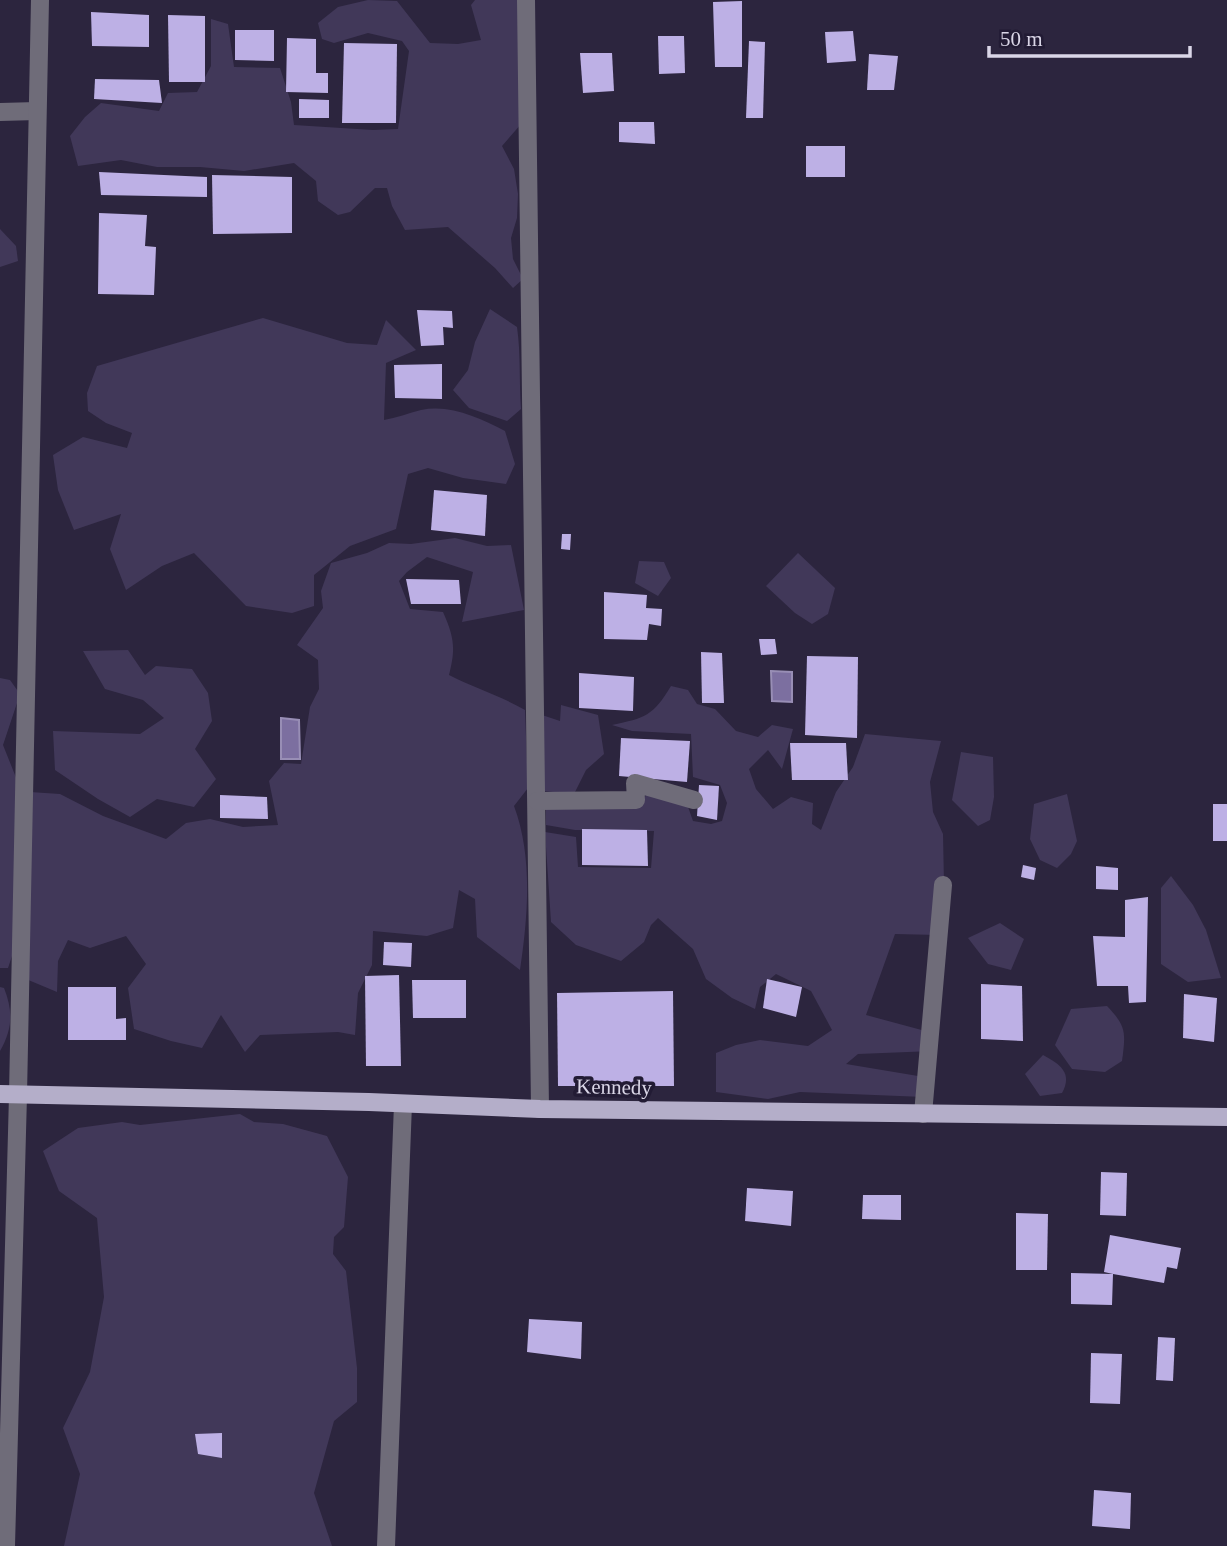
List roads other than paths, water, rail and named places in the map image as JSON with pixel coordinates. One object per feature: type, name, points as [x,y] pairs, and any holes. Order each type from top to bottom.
[{"type":"main road","name":"Kennedy","points":[[9,1094],[540,1109],[1227,1117]]},
{"type":"street","points":[[6,1546],[9,1094],[40,0]]},
{"type":"street","points":[[526,0],[540,1109]]},
{"type":"street","points":[[0,112],[37,111]]},
{"type":"street","points":[[537,801],[636,800],[635,783],[694,800]]},
{"type":"street","points":[[923,1114],[943,885]]},
{"type":"street","points":[[386,1546],[403,1104]]}]
